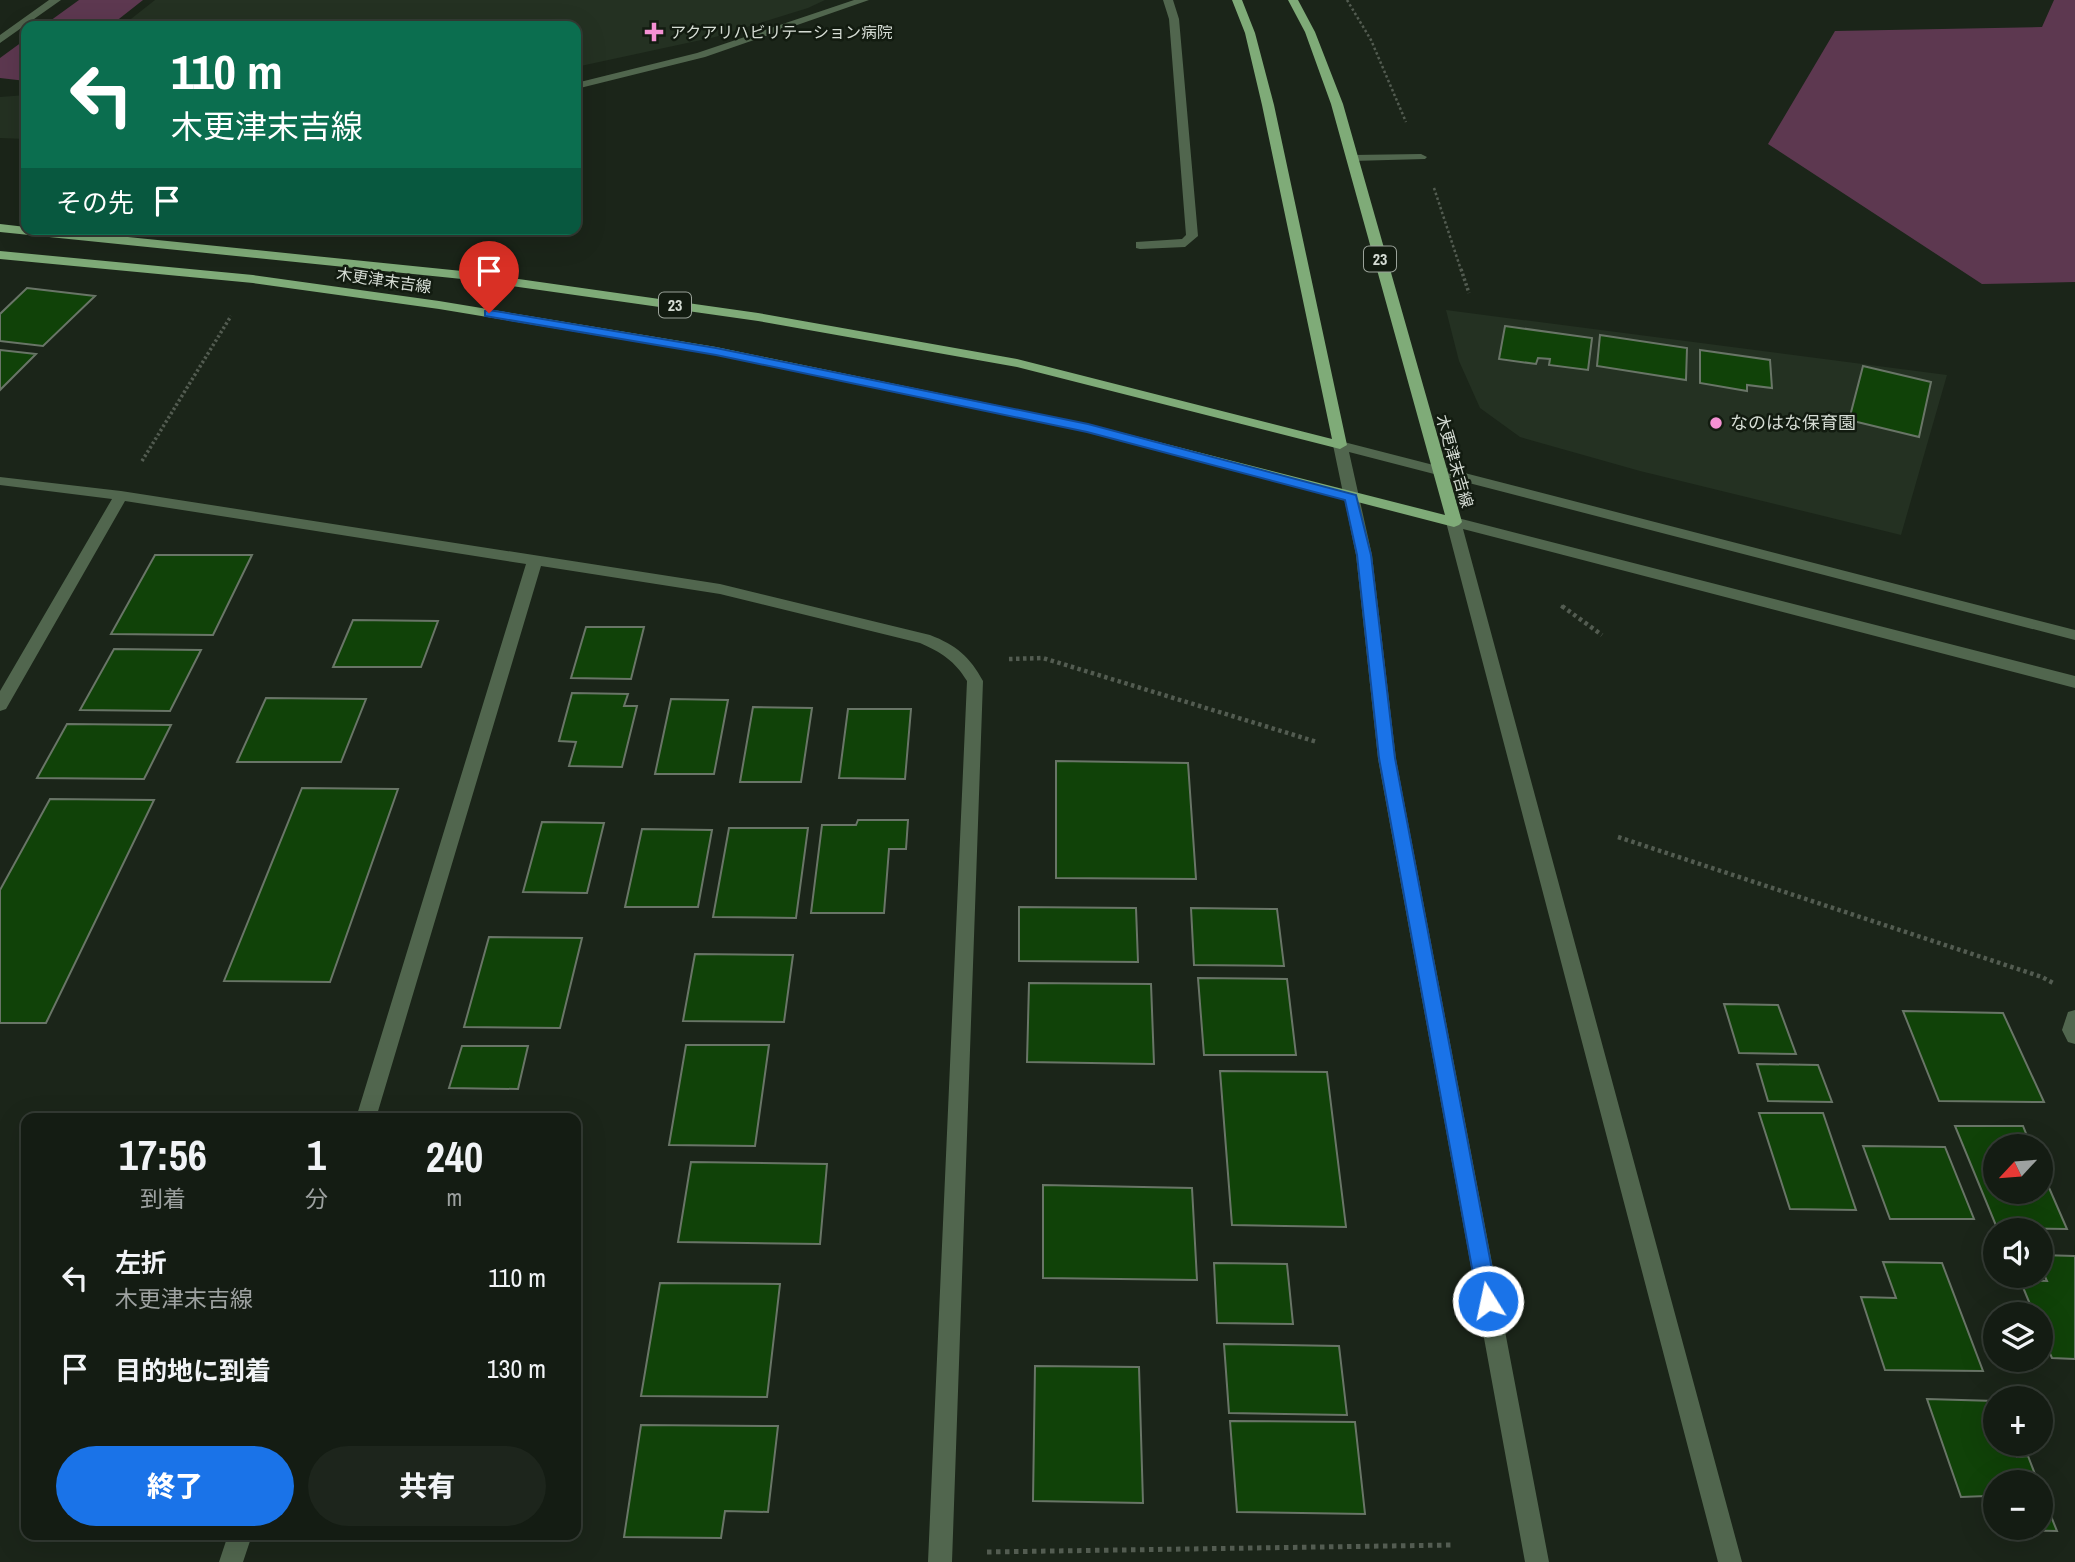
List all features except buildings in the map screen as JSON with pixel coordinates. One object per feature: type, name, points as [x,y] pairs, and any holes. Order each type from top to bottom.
[{"type":"main road","points":[[1237,0],[1250,33],[1268,105],[1340,446]]},
{"type":"main road","name":"木更津末吉線","points":[[0,255],[253,279],[439,305],[729,354],[1088,428],[1351,498],[1454,522],[1337,104],[1310,32],[1293,0]]},
{"type":"main road","name":"木更津末吉線","points":[[0,228],[21,230]]},
{"type":"main road","name":"木更津末吉線","points":[[69,235],[462,275],[758,317],[1017,363],[1340,446]]},
{"type":"street","points":[[27,21],[56,0]]},
{"type":"street","points":[[581,85],[701,55],[864,0]]},
{"type":"street","points":[[1140,245],[1185,243],[1192,236],[1174,19],[1168,0]]},
{"type":"street","points":[[0,40],[21,25]]},
{"type":"street","points":[[1352,158],[1421,157]]},
{"type":"street","points":[[1537,1562],[1387,758],[1364,555],[1340,446],[2075,635]]},
{"type":"street","points":[[0,481],[121,496],[720,589],[924,639],[947,648],[965,661],[975,681],[940,1557]]},
{"type":"street","points":[[0,705],[121,496]]},
{"type":"street","points":[[1730,1562],[1454,522],[2075,682]]},
{"type":"street","points":[[368,1113],[535,559]]},
{"type":"street","points":[[2075,1018],[2072,1030],[2075,1036]]},
{"type":"street","points":[[231,1562],[238,1540]]},
{"type":"path","points":[[121,496],[253,279]]},
{"type":"path","points":[[1561,606],[1602,635]]},
{"type":"path","points":[[965,661],[1043,658],[1317,742]]},
{"type":"path","points":[[1618,838],[2042,977],[2064,989]]},
{"type":"path","points":[[940,1557],[1452,1545]]},
{"type":"shaded area","points":[[79,0],[143,0],[116,21],[50,21]]},
{"type":"shaded area","name":"アクアリハビリテーション病院","points":[[155,0],[825,0],[808,8],[715,37],[581,66],[581,21],[128,21]]},
{"type":"shaded area","points":[[2054,0],[2075,0],[2075,282],[1982,284],[1768,144],[1835,31],[2042,27]]},
{"type":"shaded area","points":[[21,43],[21,80],[0,78],[0,58]]},
{"type":"shaded area","points":[[21,95],[21,139],[0,138],[0,97]]},
{"type":"shaded area","name":"なのはな保育園","points":[[1446,310],[1947,375],[1901,535],[1640,471],[1520,437],[1480,408],[1459,361]]},
{"type":"place","name":"アクアリハビリテーション病院","points":[[654,32]]},
{"type":"place","name":"なのはな保育園","points":[[1716,423]]},
{"type":"route","points":[[489,313],[716,351],[1088,428],[1351,498],[1364,555],[1387,758],[1488,1301]]}]
